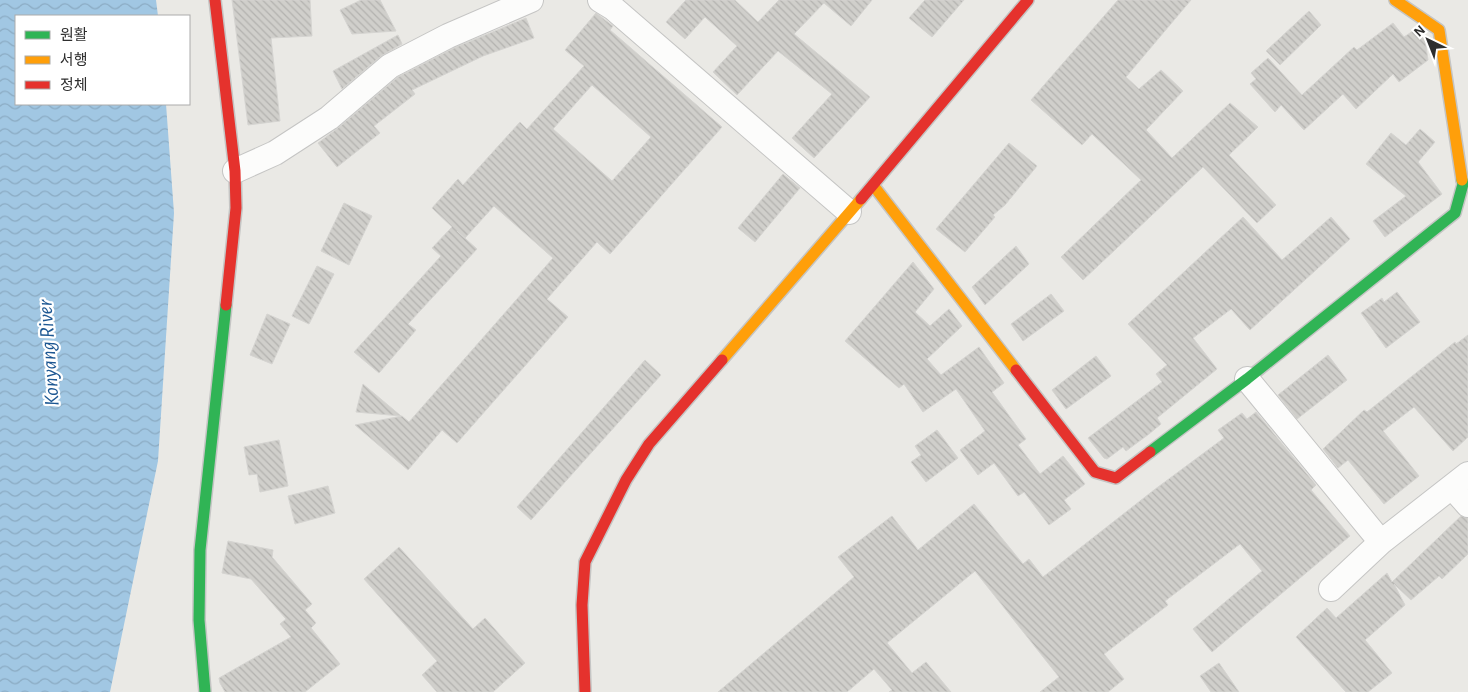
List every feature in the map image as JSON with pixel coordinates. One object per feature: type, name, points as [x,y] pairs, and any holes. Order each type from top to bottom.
[{"type":"street","points":[[205,692],[198,644],[200,528],[236,208],[235,171],[215,0]]},
{"type":"street","points":[[235,171],[275,153],[329,118],[390,66],[448,36],[531,0]]},
{"type":"street","points":[[585,692],[582,605],[585,562],[626,480],[648,444],[873,185],[1028,0]]},
{"type":"street","points":[[873,185],[1094,472],[1116,478],[1247,379],[1455,213],[1463,184],[1439,30],[1395,0]]},
{"type":"street","points":[[607,3],[849,212]]},
{"type":"street","points":[[1247,379],[1381,542]]},
{"type":"street","points":[[1331,588],[1381,542],[1460,480],[1468,505]]},
{"type":"water","name":"Konyang River","points":[[0,0],[156,0],[158,15],[15,15],[15,105],[166,105],[174,213],[158,461],[110,692],[0,692]]},
{"type":"building","points":[[232,0],[310,0],[312,36],[271,38],[280,121],[248,125]]},
{"type":"building","points":[[361,0],[380,0],[396,31],[352,34],[340,10]]},
{"type":"building","points":[[686,0],[735,0],[758,22],[779,0],[872,0],[851,26],[824,3],[794,34],[870,97],[814,158],[792,138],[832,94],[778,51],[737,95],[713,72],[737,46],[705,17],[685,39],[666,22]]},
{"type":"building","points":[[925,0],[964,0],[932,37],[909,18]]},
{"type":"building","points":[[1118,0],[1191,0],[1126,77],[1139,89],[1161,70],[1183,91],[1146,130],[1172,158],[1230,103],[1258,127],[1229,155],[1276,205],[1257,223],[1203,167],[1083,280],[1061,257],[1141,180],[1092,134],[1082,145],[1031,100]]},
{"type":"building","points":[[1309,11],[1321,25],[1280,65],[1266,51]]},
{"type":"building","points":[[596,13],[613,26],[610,30],[722,127],[610,254],[597,242],[547,299],[568,317],[457,443],[442,430],[408,470],[355,425],[402,416],[409,422],[553,258],[494,206],[465,238],[457,231],[477,249],[408,324],[416,330],[379,373],[354,352],[441,256],[432,248],[452,227],[432,208],[458,179],[463,185],[520,122],[527,129],[584,66],[565,50]],"holes":[[[592,85],[651,137],[612,181],[553,129]]]},
{"type":"building","points":[[526,18],[534,38],[483,56],[412,90],[415,94],[374,126],[380,133],[337,167],[318,143],[398,77],[454,48]]},
{"type":"building","points":[[1393,23],[1404,37],[1413,31],[1425,39],[1428,60],[1399,82],[1393,74],[1356,109],[1343,94],[1304,130],[1281,105],[1275,112],[1250,84],[1256,79],[1251,73],[1268,58],[1302,95],[1354,47],[1357,50]]},
{"type":"building","points":[[398,35],[402,44],[381,56],[342,89],[333,71]]},
{"type":"building","points":[[1420,129],[1435,142],[1418,162],[1442,194],[1385,237],[1373,221],[1406,196],[1366,164],[1391,133],[1406,145]]},
{"type":"building","points":[[1009,143],[1037,166],[1005,205],[993,215],[995,217],[965,252],[936,229]]},
{"type":"building","points":[[783,174],[800,188],[755,242],[738,228]]},
{"type":"building","points":[[344,203],[372,216],[349,265],[321,251]]},
{"type":"building","points":[[1243,217],[1282,260],[1331,217],[1350,239],[1250,330],[1231,309],[1193,338],[1217,369],[1157,418],[1161,424],[1149,434],[1126,451],[1123,447],[1107,459],[1104,458],[1088,438],[1162,382],[1156,374],[1167,365],[1128,324]]},
{"type":"building","points":[[1016,246],[1029,264],[985,305],[972,287]]},
{"type":"building","points":[[913,262],[934,289],[915,312],[930,326],[949,309],[962,326],[927,359],[941,375],[979,347],[1004,383],[992,392],[1026,439],[1018,445],[1040,474],[1063,456],[1085,484],[1064,500],[1071,509],[1049,525],[1024,492],[1018,496],[994,463],[978,475],[960,450],[985,431],[956,389],[923,412],[904,384],[899,388],[845,341]]},
{"type":"building","points":[[317,266],[334,274],[309,324],[292,316]]},
{"type":"building","points":[[1397,292],[1420,322],[1386,348],[1361,313],[1382,298],[1384,302]]},
{"type":"building","points":[[1051,294],[1064,311],[1023,341],[1011,324]]},
{"type":"building","points":[[267,314],[290,324],[272,364],[250,355]]},
{"type":"building","points":[[1468,335],[1468,437],[1453,451],[1414,407],[1383,431],[1419,476],[1384,504],[1348,460],[1338,468],[1323,449],[1364,410],[1367,412],[1455,342],[1456,344]]},
{"type":"building","points":[[1328,355],[1347,380],[1297,419],[1278,395]]},
{"type":"building","points":[[1096,356],[1111,376],[1066,409],[1052,390]]},
{"type":"building","points":[[645,360],[661,375],[531,520],[517,507]]},
{"type":"building","points":[[363,384],[401,416],[356,412]]},
{"type":"building","points":[[1256,412],[1316,485],[1311,490],[1350,536],[1212,652],[1193,629],[1262,571],[1240,544],[1165,601],[1168,605],[1104,654],[1124,679],[1108,692],[1040,692],[1059,677],[975,571],[887,643],[912,673],[926,662],[951,692],[889,692],[892,690],[874,669],[847,692],[718,692],[854,577],[838,557],[892,516],[918,550],[974,504],[1023,564],[1029,559],[1043,577],[1224,438],[1218,430],[1242,413],[1247,419]]},
{"type":"building","points":[[937,430],[958,458],[926,482],[911,462],[921,455],[915,446]]},
{"type":"building","points":[[279,440],[288,486],[260,492],[257,474],[249,475],[244,447]]},
{"type":"building","points":[[328,486],[335,513],[295,524],[288,496]]},
{"type":"building","points":[[1461,516],[1468,518],[1468,554],[1442,579],[1439,576],[1411,600],[1394,584],[1405,605],[1365,640],[1392,673],[1368,692],[1346,692],[1296,637],[1327,608],[1336,618],[1387,573],[1392,582]]},
{"type":"building","points":[[228,541],[273,550],[272,557],[312,604],[305,610],[316,623],[311,628],[340,664],[305,692],[225,692],[220,683],[219,678],[291,637],[280,624],[286,619],[251,579],[222,573]]},
{"type":"building","points":[[399,547],[473,629],[485,618],[525,663],[493,692],[437,692],[422,675],[437,661],[364,579]]},
{"type":"building","points":[[1219,663],[1239,692],[1211,692],[1200,676]]},
{"type":"traffic: fast","points":[[1150,452],[1247,379],[1455,213],[1463,184],[1462,180]]},
{"type":"traffic: fast","points":[[205,692],[199,620],[200,550],[226,305]]},
{"type":"traffic: slow","points":[[1395,0],[1439,30],[1462,180]]},
{"type":"traffic: slow","points":[[873,185],[1016,370]]},
{"type":"traffic: slow","points":[[722,360],[861,199]]},
{"type":"traffic: jam","points":[[215,0],[235,171],[236,208],[226,305]]},
{"type":"traffic: jam","points":[[861,199],[1028,0]]},
{"type":"traffic: jam","points":[[585,692],[582,605],[585,562],[626,480],[649,444],[722,360]]},
{"type":"traffic: jam","points":[[1016,370],[1095,472],[1116,478],[1150,452]]}]
